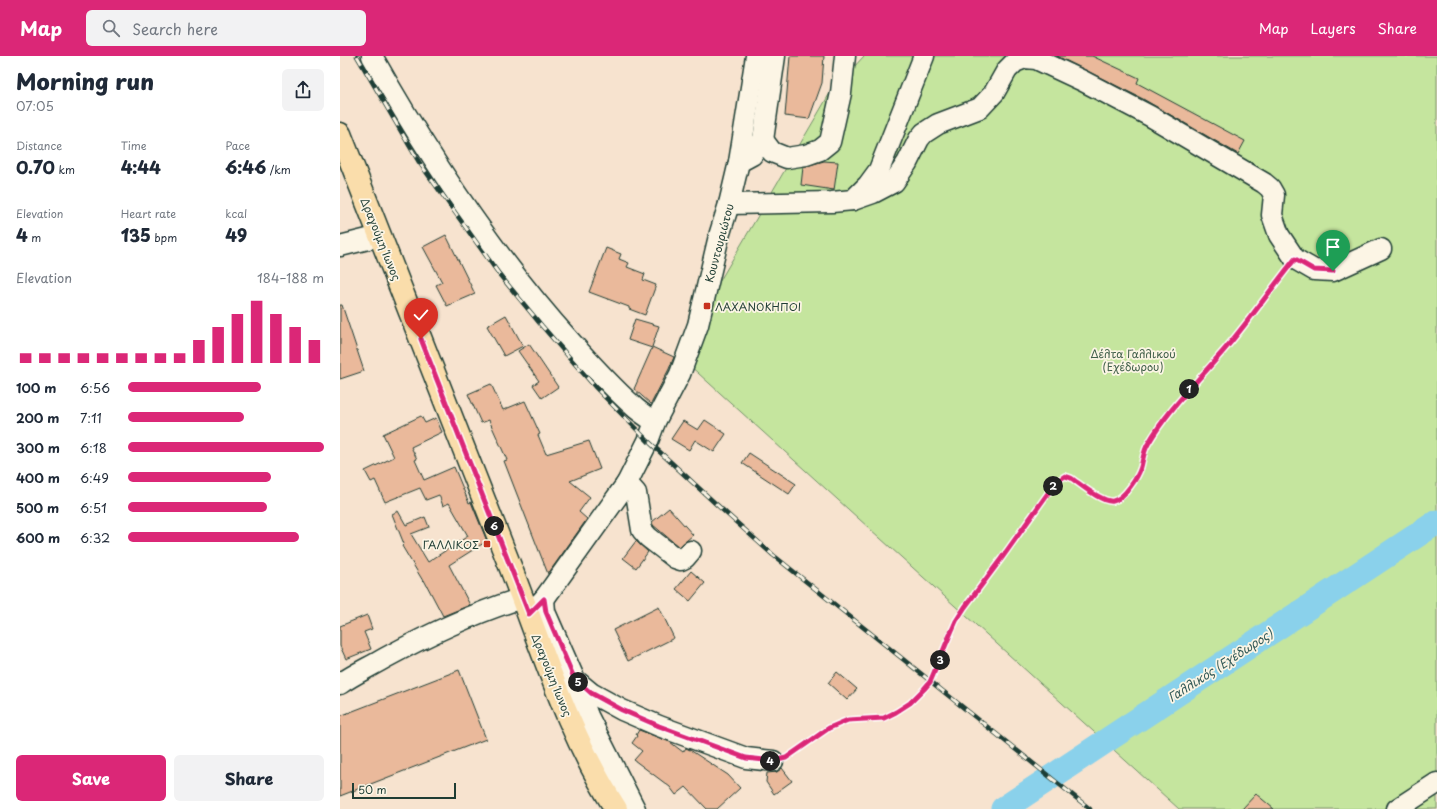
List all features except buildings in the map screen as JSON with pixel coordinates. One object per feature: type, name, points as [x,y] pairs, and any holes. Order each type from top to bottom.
[{"type":"main road","name":"Δραγούμη Ίωνος","points":[[340,134],[526,606],[555,684],[592,768],[616,809]]},
{"type":"street","points":[[372,56],[398,102],[437,163],[509,268],[551,320],[599,373],[632,406],[655,422]]},
{"type":"street","name":"Κουντουριώτου","points":[[526,606],[544,599],[627,483],[655,422],[680,374],[698,325],[718,236],[729,204],[739,162],[756,56]]},
{"type":"street","points":[[739,162],[752,155],[763,140],[774,56]]},
{"type":"street","points":[[763,140],[772,152],[786,158],[806,155],[820,150],[830,142],[840,93],[845,56]]},
{"type":"street","points":[[853,200],[868,185],[879,170],[924,56]]},
{"type":"street","points":[[729,204],[832,202],[853,200],[873,193],[894,182],[924,133],[938,124],[980,108],[994,94],[1007,70],[1015,62],[1025,58],[1036,59],[1083,81],[1150,116],[1264,182],[1274,194],[1272,215],[1279,235],[1295,259],[1314,270],[1333,271],[1381,249]]},
{"type":"street","points":[[340,246],[380,236]]},
{"type":"street","points":[[627,483],[636,493],[642,530],[648,537],[674,558],[681,560],[691,551]]},
{"type":"street","points":[[544,599],[546,612],[574,678],[588,716],[635,809]]},
{"type":"street","points":[[340,684],[402,649],[455,623],[497,606],[526,606]]},
{"type":"street","points":[[574,678],[591,693],[622,710],[653,723],[746,758],[773,761]]},
{"type":"street","points":[[1397,809],[1437,783]]},
{"type":"path","points":[[773,761],[786,758],[829,728],[848,720],[884,718],[910,703],[930,682],[956,621],[965,607],[1056,482],[1065,476],[1071,478],[1105,499],[1113,501],[1121,497],[1128,490],[1140,469],[1147,445],[1169,413],[1231,342],[1295,259]]},
{"type":"green space","name":"Δέλτα Γαλλικού (Εχέδωρου)","points":[[864,56],[1437,56],[1437,809],[1179,809],[677,354],[830,93]]},
{"type":"waterway","name":"Γαλλικός (Εχέδωρος)","points":[[1003,809],[1437,522]]},
{"type":"railway","points":[[357,56],[419,162],[499,274],[596,388],[648,441],[773,555],[1090,809]]},
{"type":"place","name":"ΛΑΧΑΝΟΚΗΠΟΙ","points":[[707,306]]},
{"type":"place","name":"ΓΑΛΛΙΚΟΣ","points":[[487,544]]},
{"type":"route","points":[[421,339],[529,614],[544,599],[546,612],[574,678],[591,693],[622,710],[659,726],[746,758],[773,761],[786,758],[798,751],[812,739],[829,728],[848,720],[884,718],[910,703],[930,682],[956,621],[965,607],[1038,509],[1056,482],[1065,476],[1071,478],[1105,499],[1113,501],[1121,497],[1128,490],[1140,469],[1147,445],[1169,413],[1231,342],[1295,259],[1314,270],[1333,271]]}]
